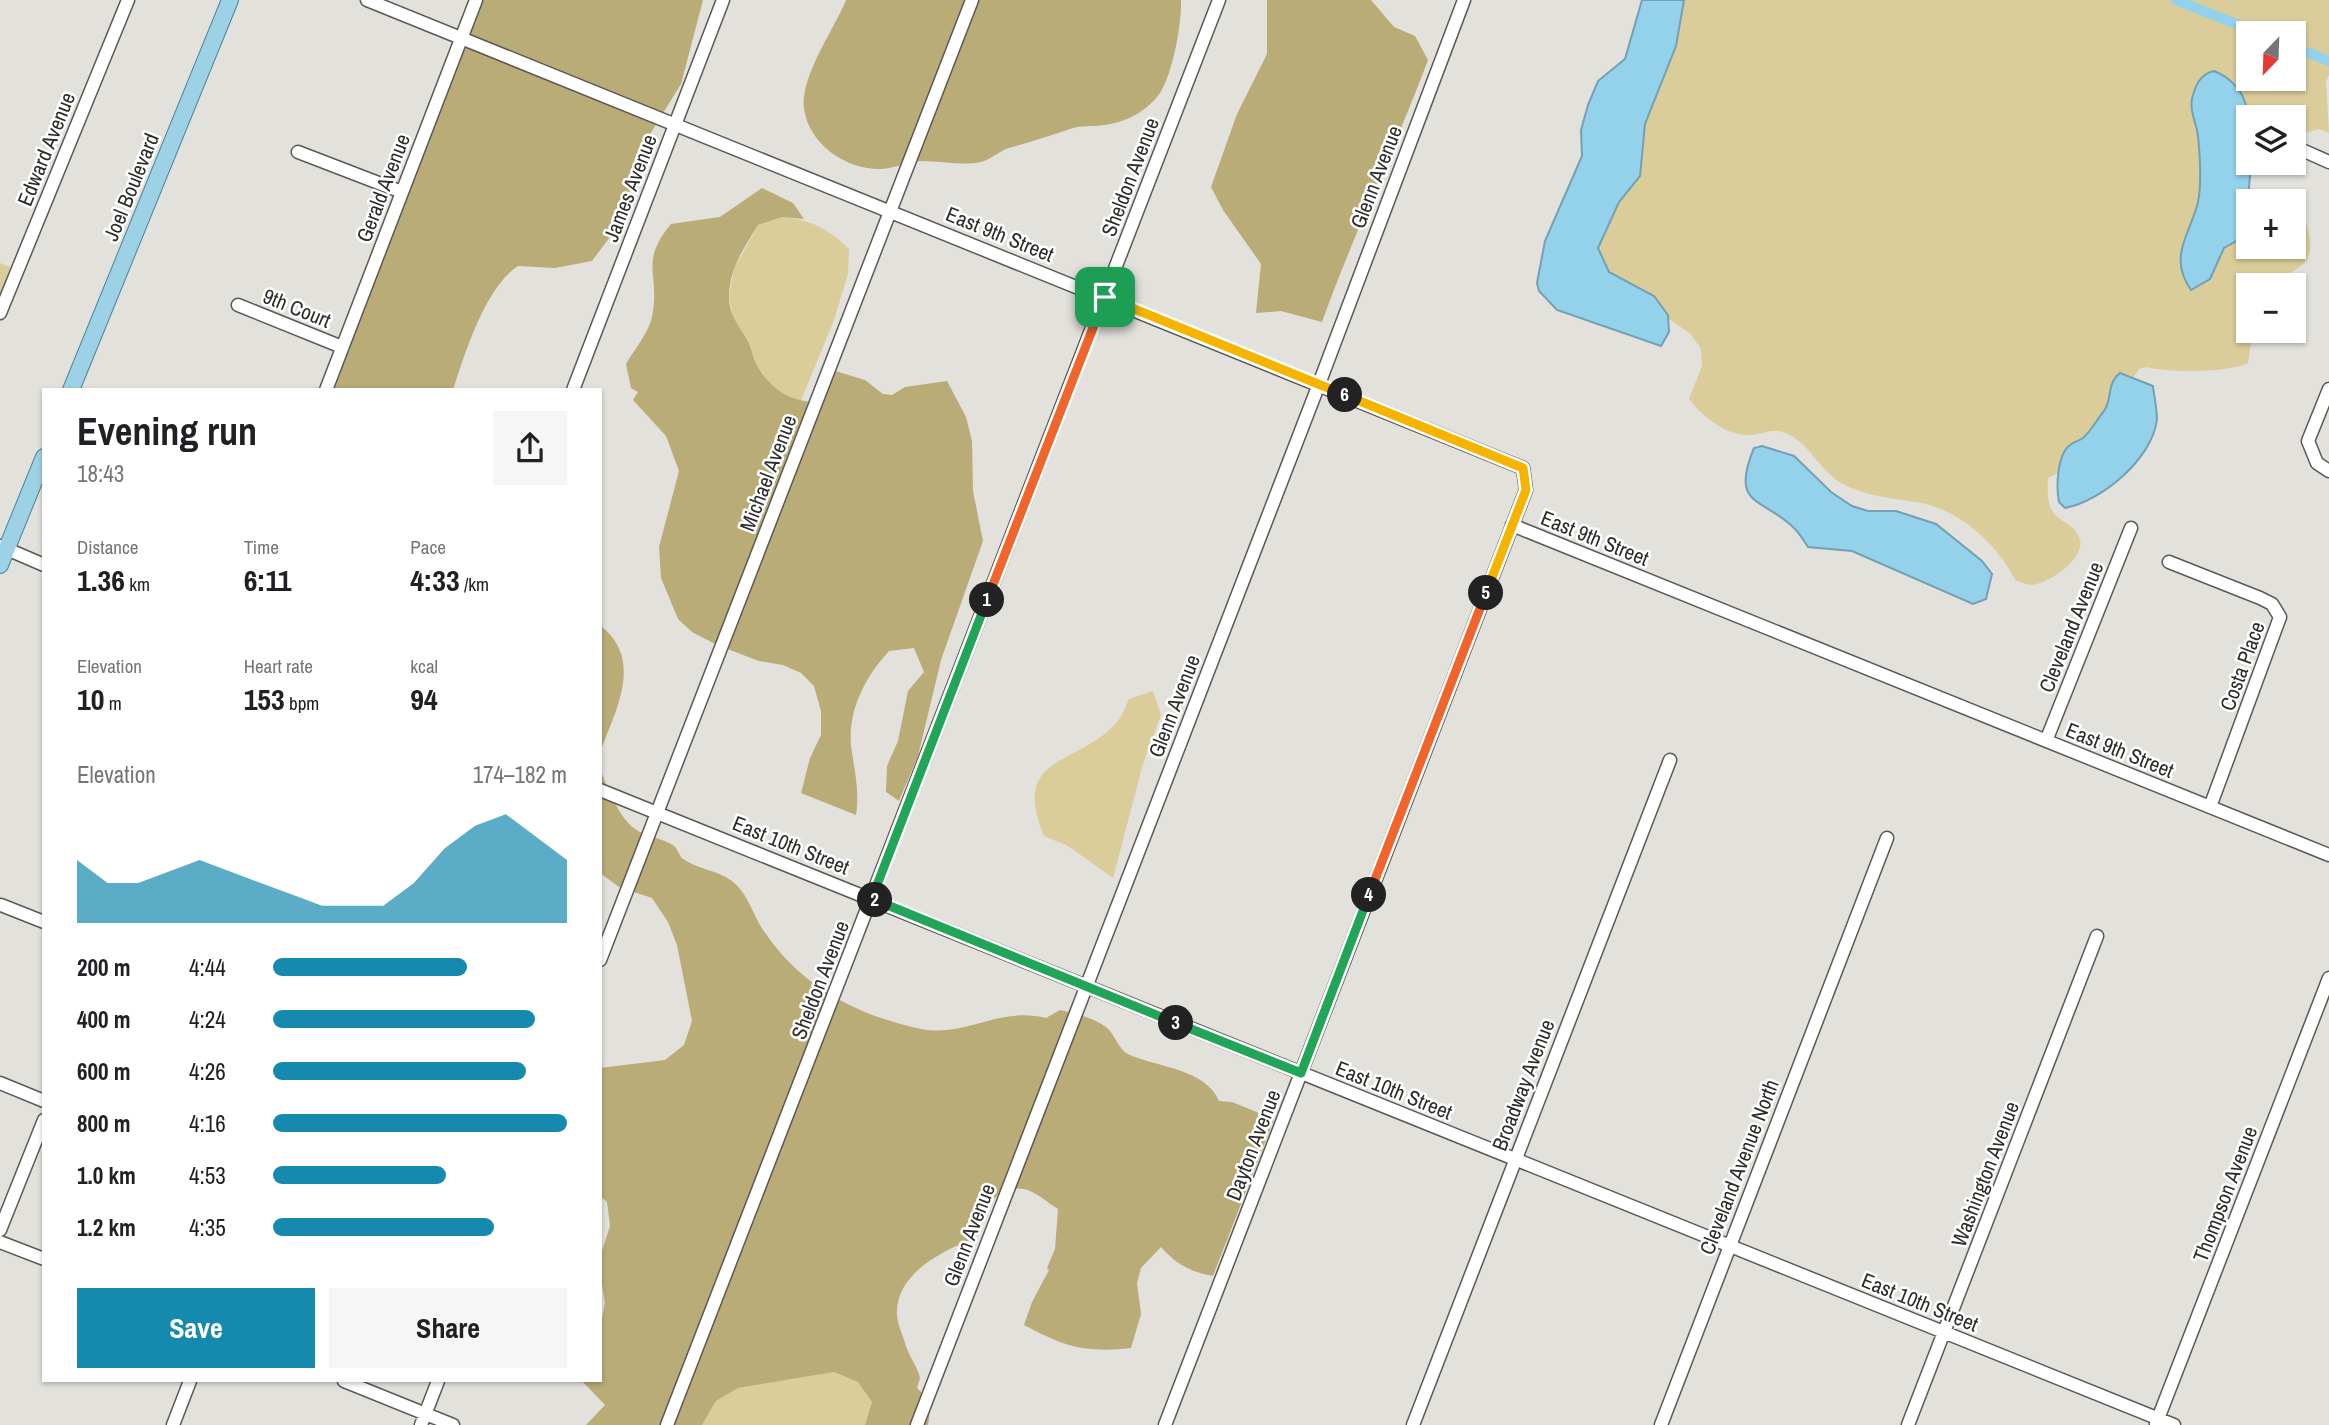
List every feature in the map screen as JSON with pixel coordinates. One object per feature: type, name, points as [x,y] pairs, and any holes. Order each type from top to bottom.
[{"type":"main road","name":"Joel Boulevard","points":[[72,388],[230,0]]},
{"type":"main road","points":[[0,565],[3,548],[42,461]]},
{"type":"street","name":"Edward Avenue","points":[[0,313],[128,0]]},
{"type":"street","name":"East 9th Street","points":[[367,0],[1523,468],[1526,490],[1512,525],[2329,855]]},
{"type":"street","name":"Gerald Avenue","points":[[327,388],[476,0]]},
{"type":"street","name":"James Avenue","points":[[574,388],[723,0]]},
{"type":"street","name":"Michael Avenue","points":[[602,955],[972,0]]},
{"type":"street","name":"Sheldon Avenue","points":[[667,1425],[1219,0]]},
{"type":"street","name":"Glenn Avenue","points":[[917,1425],[1319,384],[1464,0]]},
{"type":"street","points":[[298,152],[402,192]]},
{"type":"street","points":[[2306,152],[2329,162]]},
{"type":"street","name":"9th Court","points":[[238,305],[342,347]]},
{"type":"street","points":[[2329,389],[2308,441],[2316,463],[2329,471]]},
{"type":"street","name":"Dayton Avenue","points":[[1165,1425],[1512,525]]},
{"type":"street","name":"Cleveland Avenue","points":[[2046,741],[2131,528]]},
{"type":"street","points":[[3,548],[42,564]]},
{"type":"street","name":"Costa Place","points":[[2169,562],[2260,598],[2272,604],[2280,617],[2210,807]]},
{"type":"street","name":"Broadway Avenue","points":[[1413,1425],[1670,760]]},
{"type":"street","name":"East 10th Street","points":[[602,791],[1944,1332],[2157,1422],[2174,1425]]},
{"type":"street","name":"Cleveland Avenue North","points":[[1661,1425],[1887,838]]},
{"type":"street","points":[[1,905],[42,921]]},
{"type":"street","name":"Washington Avenue","points":[[1908,1425],[2097,936]]},
{"type":"street","name":"Thompson Avenue","points":[[2157,1422],[2329,978]]},
{"type":"street","points":[[0,1083],[42,1100]]},
{"type":"street","points":[[0,1230],[42,1124]]},
{"type":"street","points":[[0,1242],[42,1258]]},
{"type":"street","points":[[173,1425],[190,1382]]},
{"type":"street","points":[[346,1382],[423,1419],[453,1425]]},
{"type":"street","points":[[423,1419],[438,1382]]},
{"type":"shaded area","points":[[475,0],[703,0],[681,84],[644,144],[619,225],[592,261],[555,268],[518,266],[506,276],[478,322],[454,388],[326,388]]},
{"type":"shaded area","points":[[846,0],[1181,0],[1181,10],[1175,51],[1162,89],[1151,104],[1130,118],[1073,128],[1009,148],[981,162],[922,161],[881,169],[855,165],[831,153],[813,133],[804,109],[804,96],[812,68]]},
{"type":"shaded area","points":[[1267,0],[1371,0],[1394,27],[1415,36],[1428,60],[1322,322],[1281,311],[1256,313],[1261,264],[1223,210],[1211,187],[1237,114],[1267,54]]},
{"type":"shaded area","points":[[1684,0],[2329,0],[2329,75],[2326,81],[2329,133],[2319,129],[2306,133],[2306,105],[2244,105],[2239,91],[2306,91],[2306,21],[2236,21],[2236,83],[2214,71],[2196,86],[2192,105],[2199,144],[2200,186],[2195,213],[2181,255],[2184,278],[2191,290],[2210,279],[2224,248],[2236,241],[2236,259],[2306,259],[2306,224],[2310,242],[2307,260],[2290,273],[2236,273],[2236,343],[2251,343],[2248,363],[2227,369],[2198,371],[2147,367],[2139,369],[2133,378],[2121,373],[2105,409],[2085,437],[2064,453],[2060,472],[2048,478],[2050,506],[2054,514],[2076,532],[2080,547],[2077,555],[2064,569],[2039,584],[2016,581],[1987,541],[1947,512],[1851,488],[1827,472],[1808,449],[1783,432],[1742,435],[1733,432],[1709,419],[1689,399],[1702,366],[1701,349],[1691,334],[1669,319],[1654,296],[1609,272],[1598,248],[1619,202],[1640,176],[1645,124],[1676,46]]},
{"type":"shaded area","points":[[762,188],[793,203],[804,219],[782,217],[758,225],[732,275],[729,301],[732,312],[761,372],[782,393],[810,402],[820,402],[832,370],[865,380],[883,394],[892,395],[905,387],[947,381],[966,417],[972,441],[973,491],[983,541],[941,660],[918,756],[899,801],[886,792],[887,766],[898,741],[908,691],[924,672],[914,648],[889,651],[866,682],[852,719],[851,745],[857,788],[856,815],[801,793],[810,758],[821,735],[821,711],[814,686],[801,673],[783,665],[759,661],[717,645],[692,632],[678,619],[661,578],[659,547],[679,471],[666,436],[633,400],[638,392],[631,388],[626,364],[645,335],[652,317],[652,269],[655,249],[671,224],[720,217]]},
{"type":"shaded area","points":[[782,217],[818,226],[849,249],[848,274],[834,320],[800,403],[770,385],[733,319],[729,295],[734,269],[758,225]]},
{"type":"shaded area","points":[[0,263],[12,268],[0,296]]},
{"type":"shaded area","points":[[602,627],[614,639],[621,654],[624,670],[618,703],[602,747]]},
{"type":"shaded area","points":[[1153,691],[1161,715],[1143,764],[1113,878],[1068,846],[1044,836],[1036,809],[1035,790],[1042,776],[1053,765],[1084,748],[1116,723],[1129,699]]},
{"type":"shaded area","points":[[602,771],[613,800],[629,824],[639,832],[674,846],[682,858],[689,862],[732,881],[743,892],[780,953],[815,984],[854,1007],[898,1023],[937,1031],[1013,1016],[1046,1018],[1060,1010],[1078,1014],[1106,1027],[1126,1053],[1180,1070],[1203,1082],[1213,1090],[1219,1101],[1232,1102],[1274,1119],[1213,1276],[1184,1266],[1161,1247],[1141,1268],[1137,1283],[1141,1314],[1131,1348],[1088,1349],[1052,1339],[1024,1325],[1032,1302],[1049,1270],[1047,1268],[1055,1249],[1058,1209],[1033,1192],[1013,1189],[996,1197],[989,1204],[972,1239],[947,1250],[923,1266],[913,1275],[899,1298],[898,1323],[920,1378],[917,1388],[928,1404],[928,1425],[865,1425],[872,1402],[858,1382],[834,1372],[738,1388],[716,1401],[702,1425],[586,1425],[605,1405],[583,1382],[602,1382],[602,1319],[605,1303],[602,1251],[610,1226],[607,1202],[602,1198],[602,1068],[665,1060],[684,1045],[692,1021],[677,945],[668,922],[652,898],[619,887],[602,874]]},
{"type":"shaded area","points":[[834,1372],[859,1382],[872,1402],[865,1425],[702,1425],[716,1401],[738,1388]]},
{"type":"water","points":[[1642,0],[1684,0],[1676,46],[1645,124],[1640,176],[1619,202],[1598,248],[1609,272],[1654,296],[1668,315],[1669,332],[1661,346],[1557,310],[1539,291],[1537,283],[1545,241],[1582,156],[1581,130],[1588,105],[1598,81],[1625,59]]},
{"type":"water","points":[[2214,71],[2227,78],[2243,97],[2246,105],[2236,105],[2236,175],[2250,175],[2249,189],[2236,189],[2236,241],[2224,248],[2210,279],[2191,290],[2184,278],[2181,255],[2195,213],[2200,186],[2198,136],[2191,104],[2199,81]]},
{"type":"water","points":[[2120,373],[2153,386],[2157,419],[2153,434],[2136,462],[2123,476],[2094,497],[2065,508],[2059,502],[2058,488],[2062,456],[2070,445],[2087,434],[2104,411],[2111,386]]},
{"type":"water","points":[[1762,446],[1794,456],[1831,492],[1852,506],[1868,511],[1896,511],[1936,524],[1982,561],[1992,574],[1986,599],[1973,604],[1852,551],[1808,547],[1795,529],[1748,492],[1747,467],[1754,448]]},
{"type":"waterway","points":[[2176,0],[2236,24]]},
{"type":"waterway","points":[[2306,52],[2329,61]]},
{"type":"route","points":[[1105,297],[1523,468],[1526,490],[1301,1073],[872,898],[1105,297]]}]
